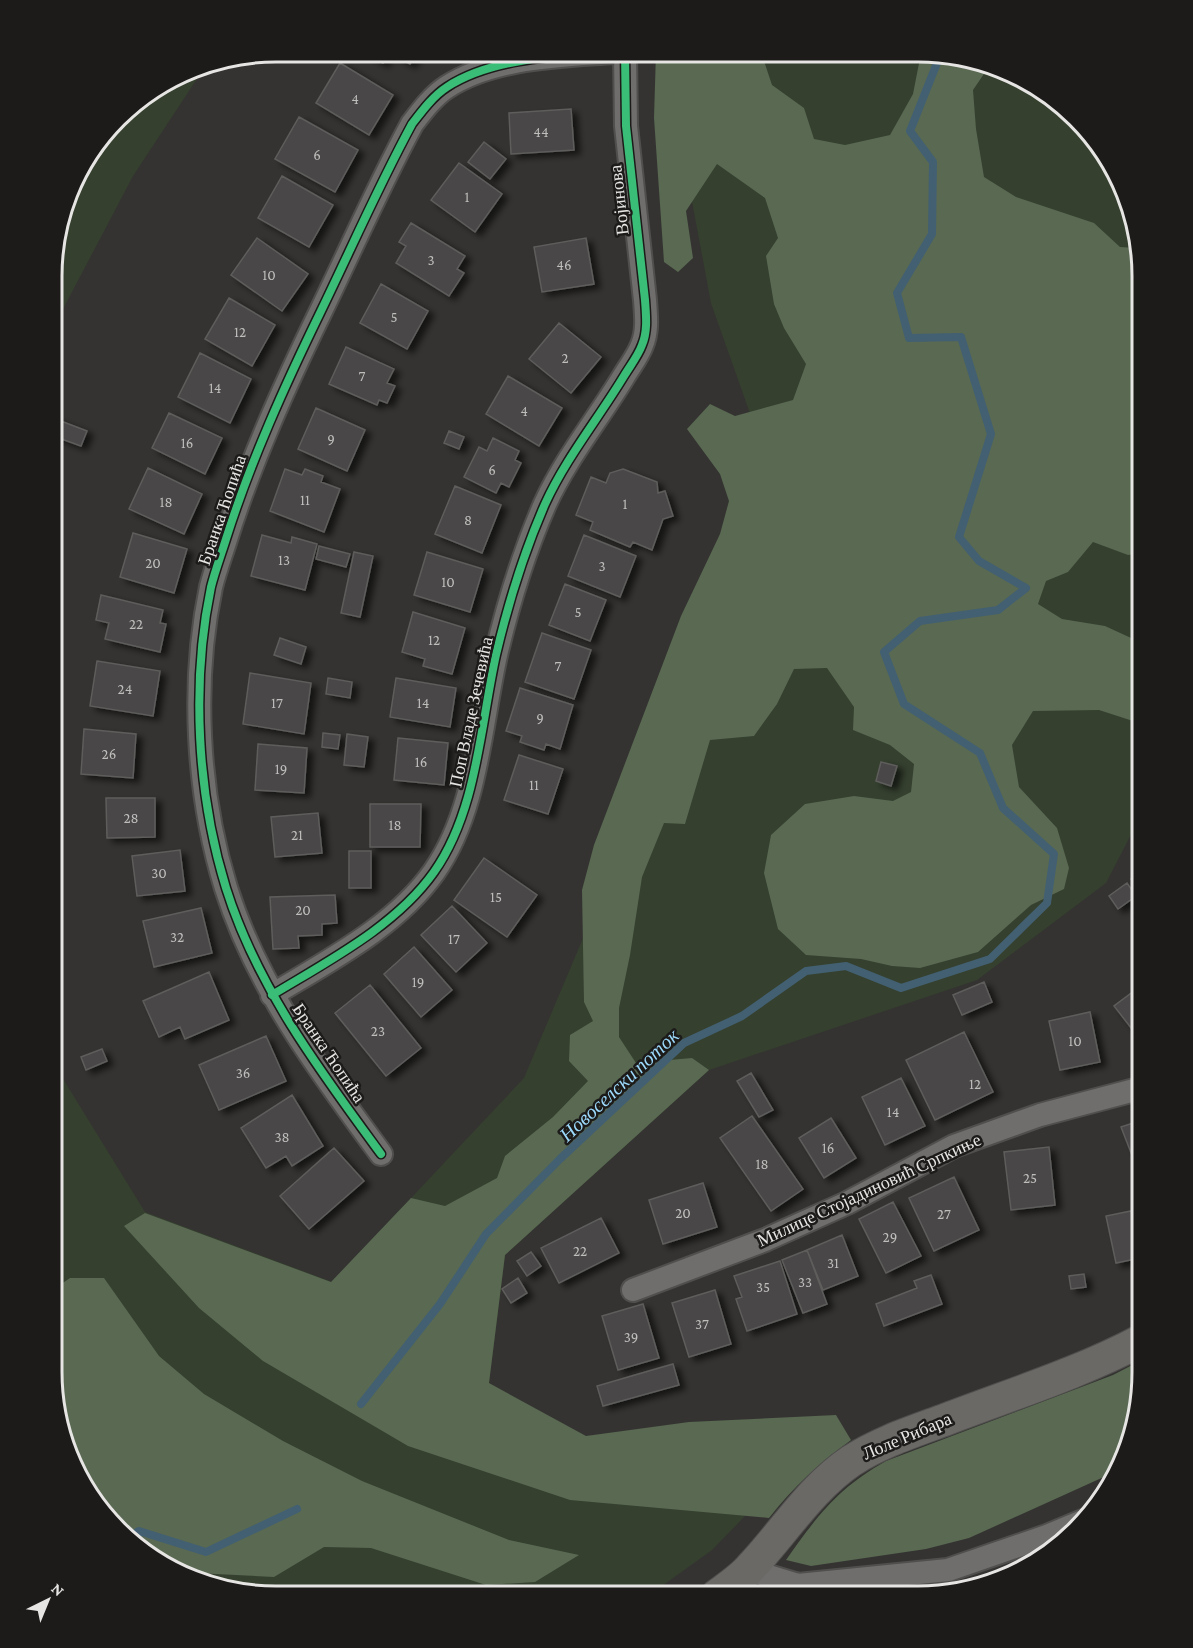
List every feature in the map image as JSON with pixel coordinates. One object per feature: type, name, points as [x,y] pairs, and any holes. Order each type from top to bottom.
[{"type":"street","name":"Бранка Ћопића","points":[[381,1154],[324,1078],[272,995],[226,888],[208,813],[199,725],[202,657],[212,587],[235,510],[278,401],[400,146],[412,124],[427,104],[446,87],[468,76],[518,62]]},
{"type":"street","name":"Војинова","points":[[625,62],[626,126],[646,324],[642,344]]},
{"type":"street","name":"Поп Владе Зечевића","points":[[272,995],[340,954],[392,916],[412,898],[434,872],[452,843],[467,801],[497,654],[516,584],[532,539],[546,504],[569,459],[610,400],[642,344]]},
{"type":"street","name":"Милице Стојадиновић Српкиње","points":[[633,1290],[776,1235],[847,1203],[954,1146],[1040,1115],[1132,1091]]},
{"type":"street","name":"Лоле Рибара","points":[[729,1586],[749,1570],[826,1481],[851,1461],[908,1433],[1105,1360],[1132,1345]]},
{"type":"street","points":[[749,1570],[798,1586],[948,1570],[1063,1529]]},
{"type":"green space","points":[[656,62],[764,62],[772,85],[804,108],[814,139],[845,145],[890,135],[913,94],[919,62],[945,63],[973,69],[985,73],[973,90],[976,129],[984,177],[1016,197],[1094,223],[1120,247],[1130,248],[1132,276],[1132,554],[1093,542],[1068,572],[1046,581],[1038,604],[1062,619],[1105,626],[1132,638],[1132,721],[1099,710],[1033,711],[1012,745],[1019,787],[1057,828],[1069,868],[1064,889],[1031,905],[978,952],[920,968],[892,966],[861,959],[806,955],[778,929],[764,873],[771,835],[805,804],[854,796],[893,801],[911,792],[914,764],[890,745],[853,730],[854,707],[827,668],[794,669],[777,704],[754,736],[710,740],[685,824],[664,823],[642,877],[619,1008],[619,1037],[636,1063],[692,1058],[709,1070],[505,1255],[489,1383],[586,1436],[689,1422],[836,1415],[851,1440],[807,1476],[769,1518],[570,1500],[408,1446],[263,1361],[199,1308],[124,1226],[145,1213],[331,1282],[411,1198],[445,1206],[497,1178],[505,1156],[553,1117],[588,1081],[569,1061],[570,1035],[593,1021],[584,1002],[582,890],[594,845],[681,616],[720,534],[729,501],[720,474],[687,429],[710,404],[735,416],[793,400],[806,364],[784,328],[774,304],[766,256],[778,238],[765,198],[717,164],[686,211],[693,258],[678,272],[664,262],[654,118]]},
{"type":"green space","points":[[683,62],[931,62],[973,69],[1025,90],[1069,124],[1103,169],[1124,220],[1130,248],[1132,276],[1132,832],[1106,883],[977,980],[709,1070],[505,1255],[489,1383],[588,1466],[745,1516],[712,1550],[662,1586],[262,1586],[207,1575],[168,1558],[124,1524],[90,1480],[69,1428],[62,1386],[62,1077],[145,1212],[332,1282],[524,1078],[775,484],[711,303],[683,153]]},
{"type":"green space","points":[[199,76],[133,176],[62,311],[63,248],[73,207],[90,168],[115,134],[134,115],[168,90]]},
{"type":"green space","points":[[70,1278],[104,1278],[159,1356],[204,1394],[283,1441],[362,1481],[509,1540],[579,1555],[535,1582],[486,1585],[371,1548],[324,1547],[274,1577],[203,1573],[168,1558],[134,1533],[115,1514],[90,1480],[78,1454],[63,1400],[62,1283]]},
{"type":"green space","points":[[1132,1365],[1130,1400],[1124,1428],[1105,1477],[969,1538],[926,1549],[811,1566],[786,1560],[819,1516],[841,1493],[886,1461],[1113,1375]]},
{"type":"building","points":[[340,63],[393,95],[369,135],[316,103]]},
{"type":"building","points":[[571,109],[574,150],[511,154],[509,113]]},
{"type":"building","points":[[299,117],[358,150],[335,192],[275,159]]},
{"type":"building","points":[[484,142],[506,159],[490,179],[468,162]]},
{"type":"building","points":[[459,163],[502,194],[475,232],[431,200]]},
{"type":"building","points":[[282,176],[333,205],[309,247],[258,218]]},
{"type":"building","points":[[411,223],[465,256],[457,269],[464,273],[449,296],[396,263],[406,246],[399,242]]},
{"type":"building","points":[[257,238],[308,274],[282,311],[231,275]]},
{"type":"building","points":[[586,238],[594,284],[542,292],[534,247]]},
{"type":"building","points":[[381,284],[428,311],[407,349],[360,323]]},
{"type":"building","points":[[229,298],[275,325],[252,366],[205,339]]},
{"type":"building","points":[[559,323],[601,357],[571,393],[529,359]]},
{"type":"building","points":[[346,347],[394,369],[387,383],[395,386],[387,403],[379,400],[377,405],[329,384]]},
{"type":"building","points":[[200,353],[251,379],[230,423],[178,397]]},
{"type":"building","points":[[508,376],[562,408],[539,446],[486,414]]},
{"type":"building","points":[[316,408],[365,430],[347,471],[298,449]]},
{"type":"building","points":[[169,413],[222,438],[205,474],[152,448]]},
{"type":"building","points":[[62,421],[87,431],[81,446],[62,439]]},
{"type":"building","points":[[449,431],[464,437],[459,449],[444,443]]},
{"type":"building","points":[[493,438],[519,451],[515,460],[521,463],[509,487],[501,483],[496,493],[464,477],[479,447],[487,451]]},
{"type":"building","points":[[148,468],[202,494],[184,534],[129,509]]},
{"type":"building","points":[[285,469],[302,475],[305,469],[323,476],[321,482],[340,489],[324,532],[270,511]]},
{"type":"building","points":[[623,469],[657,482],[658,493],[665,491],[673,516],[663,519],[652,550],[633,542],[630,547],[590,530],[593,522],[576,515],[591,477],[606,483],[610,473]]},
{"type":"building","points":[[455,486],[501,505],[482,553],[435,534]]},
{"type":"building","points":[[133,533],[187,549],[174,593],[120,577]]},
{"type":"building","points":[[262,535],[291,543],[292,537],[317,544],[305,590],[251,576]]},
{"type":"building","points":[[584,535],[636,556],[620,597],[568,576]]},
{"type":"building","points":[[319,546],[350,554],[346,567],[316,559]]},
{"type":"building","points":[[354,552],[373,556],[360,617],[341,613]]},
{"type":"building","points":[[427,552],[483,569],[470,612],[414,595]]},
{"type":"building","points":[[565,584],[606,600],[590,641],[549,625]]},
{"type":"building","points":[[101,595],[163,610],[160,623],[166,624],[160,652],[105,639],[109,623],[96,620]]},
{"type":"building","points":[[413,612],[465,628],[452,674],[423,666],[425,659],[402,652]]},
{"type":"building","points":[[542,633],[591,650],[574,699],[525,682]]},
{"type":"building","points":[[280,638],[306,647],[301,664],[274,655]]},
{"type":"building","points":[[97,661],[160,671],[153,716],[90,706]]},
{"type":"building","points":[[250,673],[311,683],[304,734],[243,724]]},
{"type":"building","points":[[328,678],[352,682],[350,698],[326,694]]},
{"type":"building","points":[[396,678],[456,688],[450,727],[390,717]]},
{"type":"building","points":[[520,688],[573,705],[560,749],[546,744],[544,750],[520,742],[522,736],[506,731]]},
{"type":"building","points":[[84,729],[136,734],[133,778],[81,774]]},
{"type":"building","points":[[323,733],[340,735],[338,749],[322,747]]},
{"type":"building","points":[[347,734],[368,737],[364,767],[344,765]]},
{"type":"building","points":[[398,738],[448,743],[444,785],[394,780]]},
{"type":"building","points":[[258,744],[307,748],[304,793],[255,790]]},
{"type":"building","points":[[519,755],[563,769],[548,814],[504,800]]},
{"type":"building","points":[[881,762],[897,766],[891,786],[876,781]]},
{"type":"building","points":[[106,798],[155,798],[155,837],[107,838]]},
{"type":"building","points":[[370,804],[421,804],[420,847],[370,847]]},
{"type":"building","points":[[318,813],[322,853],[275,857],[271,817]]},
{"type":"building","points":[[180,850],[185,891],[137,896],[132,856]]},
{"type":"building","points":[[349,851],[371,851],[371,888],[349,888]]},
{"type":"building","points":[[484,858],[537,895],[507,937],[454,900]]},
{"type":"building","points":[[1127,883],[1132,890],[1132,899],[1118,909],[1109,896]]},
{"type":"building","points":[[335,895],[337,923],[322,924],[322,935],[298,936],[299,948],[273,949],[270,897]]},
{"type":"building","points":[[452,906],[487,943],[456,972],[421,935]]},
{"type":"building","points":[[201,908],[212,953],[154,967],[143,921]]},
{"type":"building","points":[[414,947],[452,990],[421,1017],[384,974]]},
{"type":"building","points":[[209,972],[229,1020],[185,1039],[180,1027],[159,1037],[143,1001]]},
{"type":"building","points":[[984,982],[992,1002],[962,1015],[953,995]]},
{"type":"building","points":[[370,985],[421,1048],[386,1076],[335,1013]]},
{"type":"building","points":[[1132,992],[1132,1029],[1114,1006]]},
{"type":"building","points":[[1090,1012],[1100,1062],[1060,1070],[1049,1021]]},
{"type":"building","points":[[964,1032],[993,1092],[935,1120],[906,1060]]},
{"type":"building","points":[[266,1036],[286,1081],[219,1110],[199,1065]]},
{"type":"building","points":[[102,1049],[107,1061],[86,1070],[81,1057]]},
{"type":"building","points":[[751,1073],[773,1110],[759,1117],[737,1081]]},
{"type":"building","points":[[901,1078],[925,1126],[885,1145],[862,1097]]},
{"type":"building","points":[[292,1095],[323,1146],[292,1166],[286,1156],[266,1168],[241,1128]]},
{"type":"building","points":[[752,1116],[803,1189],[771,1211],[720,1138]]},
{"type":"building","points":[[831,1118],[856,1158],[824,1178],[799,1138]]},
{"type":"building","points":[[1132,1123],[1132,1155],[1121,1127]]},
{"type":"building","points":[[1049,1147],[1055,1205],[1011,1210],[1004,1152]]},
{"type":"building","points":[[334,1148],[364,1181],[309,1229],[280,1196]]},
{"type":"building","points":[[954,1177],[979,1230],[934,1251],[909,1198]]},
{"type":"building","points":[[703,1183],[717,1227],[663,1244],[649,1200]]},
{"type":"building","points":[[893,1202],[921,1256],[886,1273],[859,1219]]},
{"type":"building","points":[[1131,1211],[1132,1260],[1116,1263],[1106,1216]]},
{"type":"building","points":[[601,1218],[619,1253],[559,1283],[541,1248]]},
{"type":"building","points":[[842,1235],[858,1276],[823,1290],[807,1250]]},
{"type":"building","points":[[807,1250],[827,1304],[803,1313],[782,1260]]},
{"type":"building","points":[[531,1252],[541,1266],[527,1276],[517,1261]]},
{"type":"building","points":[[780,1261],[797,1314],[747,1331],[736,1299],[742,1297],[734,1276]]},
{"type":"building","points":[[1084,1274],[1086,1287],[1071,1289],[1069,1276]]},
{"type":"building","points":[[931,1275],[942,1304],[884,1326],[876,1304],[917,1288],[914,1281]]},
{"type":"building","points":[[518,1278],[527,1293],[511,1303],[502,1289]]},
{"type":"building","points":[[715,1290],[731,1344],[689,1357],[672,1303]]},
{"type":"building","points":[[643,1304],[659,1358],[618,1370],[602,1316]]},
{"type":"building","points":[[673,1364],[679,1385],[603,1406],[597,1386]]},
{"type":"waterway","name":"Новоселски поток","points":[[361,1404],[440,1304],[486,1234],[560,1159],[684,1043],[742,1016],[806,971],[846,966],[901,988],[990,959],[1047,903],[1054,854],[1003,808],[980,753],[904,704],[884,652],[920,621],[998,610],[1026,588],[979,561],[959,537],[991,434],[961,337],[909,338],[897,293],[932,234],[933,162],[910,131],[937,62]]},
{"type":"waterway","name":"Новоселски поток","points":[[135,1533],[139,1531],[206,1552],[297,1509]]},
{"type":"cycle path","points":[[381,1154],[292,1027],[255,960],[226,888],[216,852],[203,777],[199,700],[205,624],[216,569],[246,480],[269,423],[365,217],[412,124],[428,104],[447,87],[485,69],[517,62]]},
{"type":"cycle path","points":[[272,995],[381,926],[418,891],[434,872],[448,848],[460,822],[468,796],[496,655],[523,559],[553,487],[634,361],[644,340],[646,311],[626,126],[625,62]]}]
